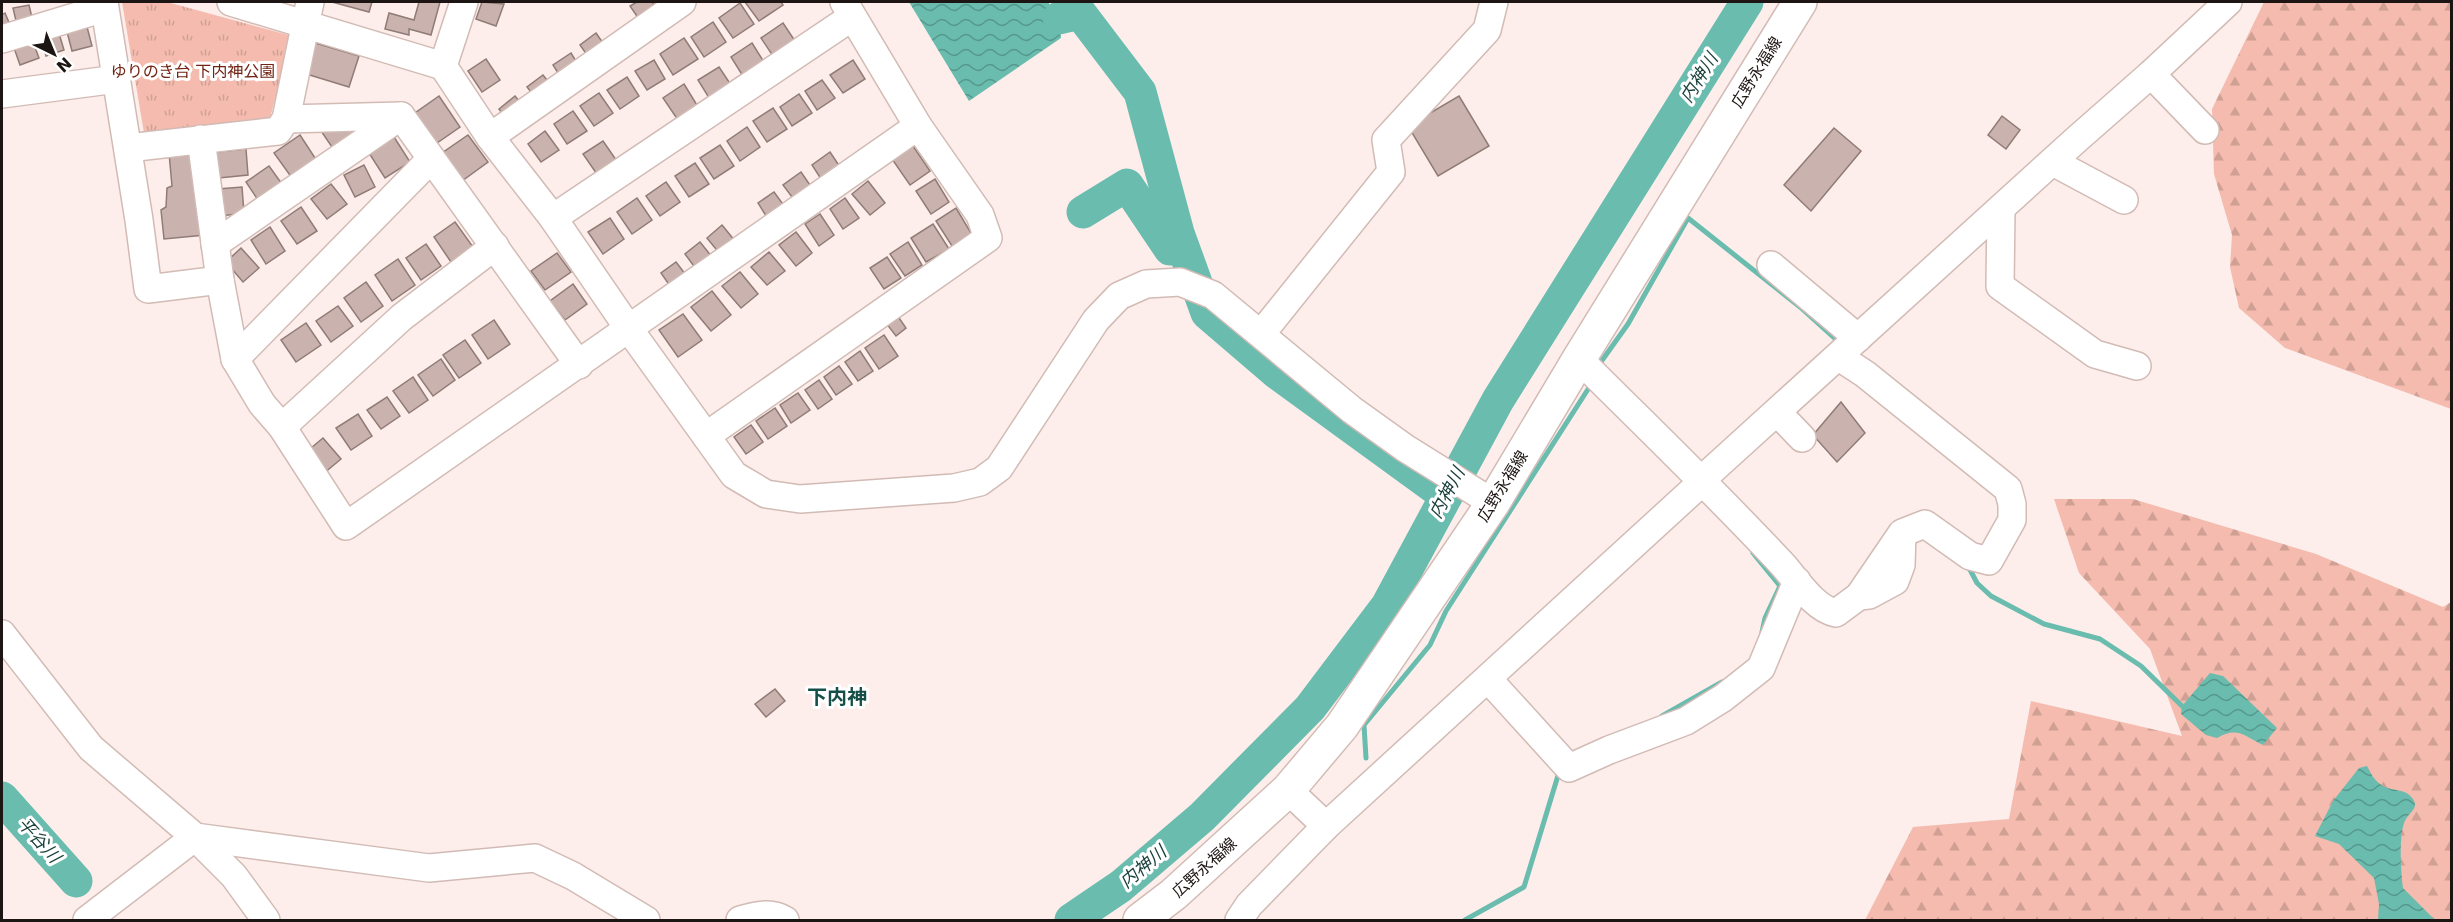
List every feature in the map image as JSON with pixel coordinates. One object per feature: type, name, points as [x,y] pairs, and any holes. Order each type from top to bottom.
[{"type":"main road","name":"広野永福線","points":[[1140,921],[1174,894],[1288,789],[1342,726],[1579,359],[1800,2]]},
{"type":"street","points":[[231,2],[307,13],[443,66],[490,137],[553,218],[734,475],[766,494],[800,499],[954,488],[980,482],[999,468],[1096,320],[1119,296],[1146,284],[1180,282],[1213,295],[1352,410],[1405,448],[1487,499]]},
{"type":"street","points":[[443,66],[464,2]]},
{"type":"street","points":[[490,137],[682,2]]},
{"type":"street","points":[[1261,334],[1391,172],[1386,140],[1486,30],[1494,2]]},
{"type":"street","points":[[1239,921],[1249,905],[1326,826],[1702,482],[1709,473],[2228,2]]},
{"type":"street","points":[[2,39],[45,13],[104,5],[128,148],[148,289],[220,280]]},
{"type":"street","points":[[553,218],[848,9],[918,126],[980,215],[988,238],[706,436]]},
{"type":"street","points":[[128,148],[278,131],[286,119],[307,13]]},
{"type":"street","points":[[2151,74],[2205,130]]},
{"type":"street","points":[[2,94],[117,79]]},
{"type":"street","points":[[286,119],[402,116]]},
{"type":"street","points":[[402,116],[579,364]]},
{"type":"street","points":[[215,244],[402,116]]},
{"type":"street","points":[[201,139],[220,280],[236,359],[262,404],[282,427],[346,526],[918,126]]},
{"type":"street","points":[[236,359],[431,159]]},
{"type":"street","points":[[2053,162],[2124,200]]},
{"type":"street","points":[[2001,210],[2000,286],[2095,354],[2137,366]]},
{"type":"street","points":[[282,427],[402,317],[495,246]]},
{"type":"street","points":[[1771,265],[1858,338]]},
{"type":"street","points":[[1579,359],[1826,611],[1836,613],[1859,596],[1902,533],[1925,524],[1970,556],[1989,561],[2012,520],[2013,504],[2008,489],[1865,374],[1839,357]]},
{"type":"street","points":[[1777,412],[1802,438]]},
{"type":"street","points":[[1488,679],[1577,777],[1609,750],[1686,721],[1723,698],[1761,668],[1797,581]]},
{"type":"street","points":[[2,634],[92,747],[195,837],[234,876],[266,921]]},
{"type":"street","points":[[1288,789],[1326,826]]},
{"type":"street","points":[[87,921],[195,837],[429,868],[535,858],[573,876],[646,921]]},
{"type":"street","points":[[740,921],[762,914],[778,916],[785,921]]},
{"type":"green space","name":"ゆりのき台 下内神公園","points":[[122,2],[167,2],[292,36],[270,118],[145,139]]},
{"type":"green space","points":[[2264,2],[2451,2],[2451,409],[2285,348],[2239,308],[2230,267],[2232,235],[2214,174],[2212,109]]},
{"type":"green space","points":[[2054,499],[2133,499],[2316,554],[2443,607],[2451,602],[2451,920],[1865,920],[1913,827],[2009,819],[2031,701],[2182,736],[2150,649],[2079,573]]},
{"type":"water","points":[[909,2],[1048,2],[1059,18],[1061,38],[969,101]]},
{"type":"water","points":[[2210,673],[2223,676],[2277,728],[2263,745],[2236,733],[2224,734],[2217,738],[2206,735],[2181,714],[2182,706]]},
{"type":"water","points":[[2367,766],[2379,783],[2385,787],[2403,791],[2415,802],[2403,825],[2401,863],[2403,888],[2435,920],[2378,920],[2379,904],[2374,878],[2339,844],[2315,836],[2333,801],[2359,768]]},
{"type":"building","points":[[332,2],[372,2],[369,12]]},
{"type":"building","points":[[419,2],[440,2],[431,35],[409,29],[409,35],[385,29],[389,13],[414,20]]},
{"type":"building","points":[[482,2],[504,4],[496,26],[476,19]]},
{"type":"building","points":[[637,2],[652,2],[662,17],[645,28],[630,6]]},
{"type":"building","points":[[745,2],[781,2],[783,5],[759,21]]},
{"type":"building","points":[[740,3],[754,24],[733,38],[719,18]]},
{"type":"building","points":[[29,5],[33,22],[17,25],[13,8]]},
{"type":"building","points":[[5,13],[11,27],[2,31],[2,15]]},
{"type":"building","points":[[713,22],[726,42],[704,57],[691,37]]},
{"type":"building","points":[[86,23],[92,46],[72,51],[66,28]]},
{"type":"building","points":[[783,23],[799,47],[777,62],[761,38]]},
{"type":"building","points":[[58,30],[64,50],[46,56],[40,35]]},
{"type":"building","points":[[596,33],[610,53],[594,65],[580,45]]},
{"type":"building","points":[[684,38],[698,59],[673,75],[660,54]]},
{"type":"building","points":[[32,39],[39,58],[20,65],[13,45]]},
{"type":"building","points":[[312,42],[359,56],[349,87],[303,73]]},
{"type":"building","points":[[752,43],[767,67],[746,81],[731,57]]},
{"type":"building","points":[[571,53],[583,73],[565,84],[553,65]]},
{"type":"building","points":[[486,59],[500,80],[482,92],[468,71]]},
{"type":"building","points":[[654,60],[665,79],[647,90],[635,71]]},
{"type":"building","points":[[853,60],[865,79],[843,93],[830,75]]},
{"type":"building","points":[[719,67],[733,88],[711,101],[698,80]]},
{"type":"building","points":[[543,75],[554,89],[538,101],[527,87]]},
{"type":"building","points":[[627,77],[639,96],[620,109],[607,90]]},
{"type":"building","points":[[822,80],[835,98],[817,110],[805,91]]},
{"type":"building","points":[[684,84],[700,110],[680,123],[663,98]]},
{"type":"building","points":[[599,93],[613,113],[594,126],[580,106]]},
{"type":"building","points":[[799,94],[812,113],[792,126],[780,107]]},
{"type":"building","points":[[439,96],[460,127],[437,143],[415,113]]},
{"type":"building","points":[[515,96],[527,111],[510,123],[499,109]]},
{"type":"building","points":[[1459,96],[1489,146],[1438,176],[1408,126]]},
{"type":"building","points":[[773,108],[787,129],[767,142],[753,121]]},
{"type":"building","points":[[344,111],[359,132],[334,150],[319,128]]},
{"type":"building","points":[[573,111],[587,131],[567,144],[554,124]]},
{"type":"building","points":[[2002,116],[2020,130],[2006,149],[1988,135]]},
{"type":"building","points":[[747,127],[760,147],[740,161],[727,141]]},
{"type":"building","points":[[1834,128],[1861,151],[1811,211],[1784,185]]},
{"type":"building","points":[[545,131],[559,150],[541,162],[528,144]]},
{"type":"building","points":[[300,135],[317,161],[292,178],[274,153]]},
{"type":"building","points":[[468,135],[488,162],[462,181],[442,153]]},
{"type":"building","points":[[394,137],[410,162],[385,178],[369,153]]},
{"type":"building","points":[[603,141],[621,167],[601,180],[583,154]]},
{"type":"building","points":[[720,145],[734,166],[714,179],[700,158]]},
{"type":"building","points":[[913,146],[930,171],[910,185],[892,159]]},
{"type":"building","points":[[246,149],[248,175],[219,178],[217,152]]},
{"type":"building","points":[[193,150],[205,235],[164,239],[161,210],[166,207],[167,188],[172,186],[169,153]]},
{"type":"building","points":[[830,152],[842,170],[823,182],[812,165]]},
{"type":"building","points":[[695,163],[709,184],[689,197],[675,176]]},
{"type":"building","points":[[364,165],[375,187],[355,197],[344,175]]},
{"type":"building","points":[[269,166],[282,184],[258,200],[246,182]]},
{"type":"building","points":[[801,172],[812,188],[795,201],[783,185]]},
{"type":"building","points":[[935,179],[949,202],[931,214],[916,191]]},
{"type":"building","points":[[868,181],[885,203],[870,215],[852,194]]},
{"type":"building","points":[[666,182],[680,202],[660,216],[646,196]]},
{"type":"building","points":[[331,184],[347,204],[327,219],[311,199]]},
{"type":"building","points":[[242,187],[244,213],[221,216],[218,189]]},
{"type":"building","points":[[774,192],[785,207],[768,219],[758,203]]},
{"type":"building","points":[[637,198],[652,220],[632,234],[617,212]]},
{"type":"building","points":[[845,198],[859,218],[843,229],[830,209]]},
{"type":"building","points":[[301,207],[317,231],[297,244],[281,221]]},
{"type":"building","points":[[956,208],[971,233],[952,246],[936,221]]},
{"type":"building","points":[[820,214],[834,235],[819,246],[805,224]]},
{"type":"building","points":[[610,218],[624,239],[603,254],[588,232]]},
{"type":"building","points":[[455,222],[473,247],[451,262],[434,237]]},
{"type":"building","points":[[933,224],[949,249],[926,262],[911,238]]},
{"type":"building","points":[[722,225],[735,241],[720,254],[707,238]]},
{"type":"building","points":[[270,227],[285,251],[266,264],[251,240]]},
{"type":"building","points":[[796,232],[812,253],[796,266],[779,245]]},
{"type":"building","points":[[700,242],[712,257],[696,269],[685,254]]},
{"type":"building","points":[[908,242],[922,265],[905,276],[890,254]]},
{"type":"building","points":[[426,244],[441,266],[421,280],[406,258]]},
{"type":"building","points":[[241,248],[259,268],[243,282],[226,262]]},
{"type":"building","points":[[769,252],[785,271],[767,285],[751,267]]},
{"type":"building","points":[[557,253],[571,272],[545,290],[531,271]]},
{"type":"building","points":[[887,257],[901,278],[884,289],[870,268]]},
{"type":"building","points":[[398,259],[415,285],[392,301],[375,275]]},
{"type":"building","points":[[676,262],[686,275],[670,286],[661,273]]},
{"type":"building","points":[[740,272],[758,294],[741,308],[722,286]]},
{"type":"building","points":[[366,282],[383,306],[361,322],[344,298]]},
{"type":"building","points":[[573,284],[587,304],[565,320],[550,301]]},
{"type":"building","points":[[712,291],[731,315],[711,331],[691,307]]},
{"type":"building","points":[[338,306],[353,326],[331,342],[316,321]]},
{"type":"building","points":[[683,314],[702,340],[678,357],[659,330]]},
{"type":"building","points":[[897,315],[906,328],[896,336],[886,323]]},
{"type":"building","points":[[494,320],[510,344],[488,359],[472,335]]},
{"type":"building","points":[[306,323],[321,345],[296,362],[281,340]]},
{"type":"building","points":[[884,335],[898,356],[879,369],[865,348]]},
{"type":"building","points":[[465,340],[481,363],[459,378],[443,355]]},
{"type":"building","points":[[860,351],[873,371],[858,381],[845,362]]},
{"type":"building","points":[[441,359],[455,380],[433,396],[418,375]]},
{"type":"building","points":[[839,366],[852,384],[836,395],[824,377]]},
{"type":"building","points":[[413,377],[428,400],[409,413],[393,391]]},
{"type":"building","points":[[819,380],[832,399],[818,409],[805,390]]},
{"type":"building","points":[[798,393],[810,410],[791,423],[780,405]]},
{"type":"building","points":[[387,397],[400,416],[381,429],[367,410]]},
{"type":"building","points":[[1841,402],[1865,433],[1837,462],[1813,435]]},
{"type":"building","points":[[775,408],[787,426],[768,439],[756,421]]},
{"type":"building","points":[[358,414],[372,436],[351,450],[336,428]]},
{"type":"building","points":[[751,425],[763,442],[746,454],[734,437]]},
{"type":"building","points":[[323,438],[341,459],[323,474],[305,453]]},
{"type":"building","points":[[775,689],[785,701],[766,717],[755,704]]},
{"type":"waterway","name":"内神川","points":[[1071,920],[1121,886],[1202,817],[1310,708],[1387,606],[1498,400],[1747,2]]},
{"type":"waterway","points":[[1059,18],[1080,13],[1140,92],[1178,233],[1207,313],[1277,373],[1446,496]]},
{"type":"waterway","points":[[1083,212],[1127,185],[1170,249],[1178,249]]},
{"type":"waterway","points":[[1598,366],[1628,324],[1688,218],[1800,307],[1841,344]]},
{"type":"waterway","points":[[1366,758],[1364,725],[1430,645],[1446,611],[1592,383]]},
{"type":"waterway","points":[[1753,553],[1780,586],[1765,618],[1762,632]]},
{"type":"waterway","points":[[1967,564],[1977,583],[1991,596],[2044,624],[2100,639],[2141,666],[2182,706]]},
{"type":"waterway","points":[[1662,716],[1722,682]]},
{"type":"waterway","points":[[1465,920],[1524,887],[1560,769]]},
{"type":"waterway","name":"平谷川","points":[[2,798],[76,881]]},
{"type":"district","name":"下内神","points":[[837,697]]}]
